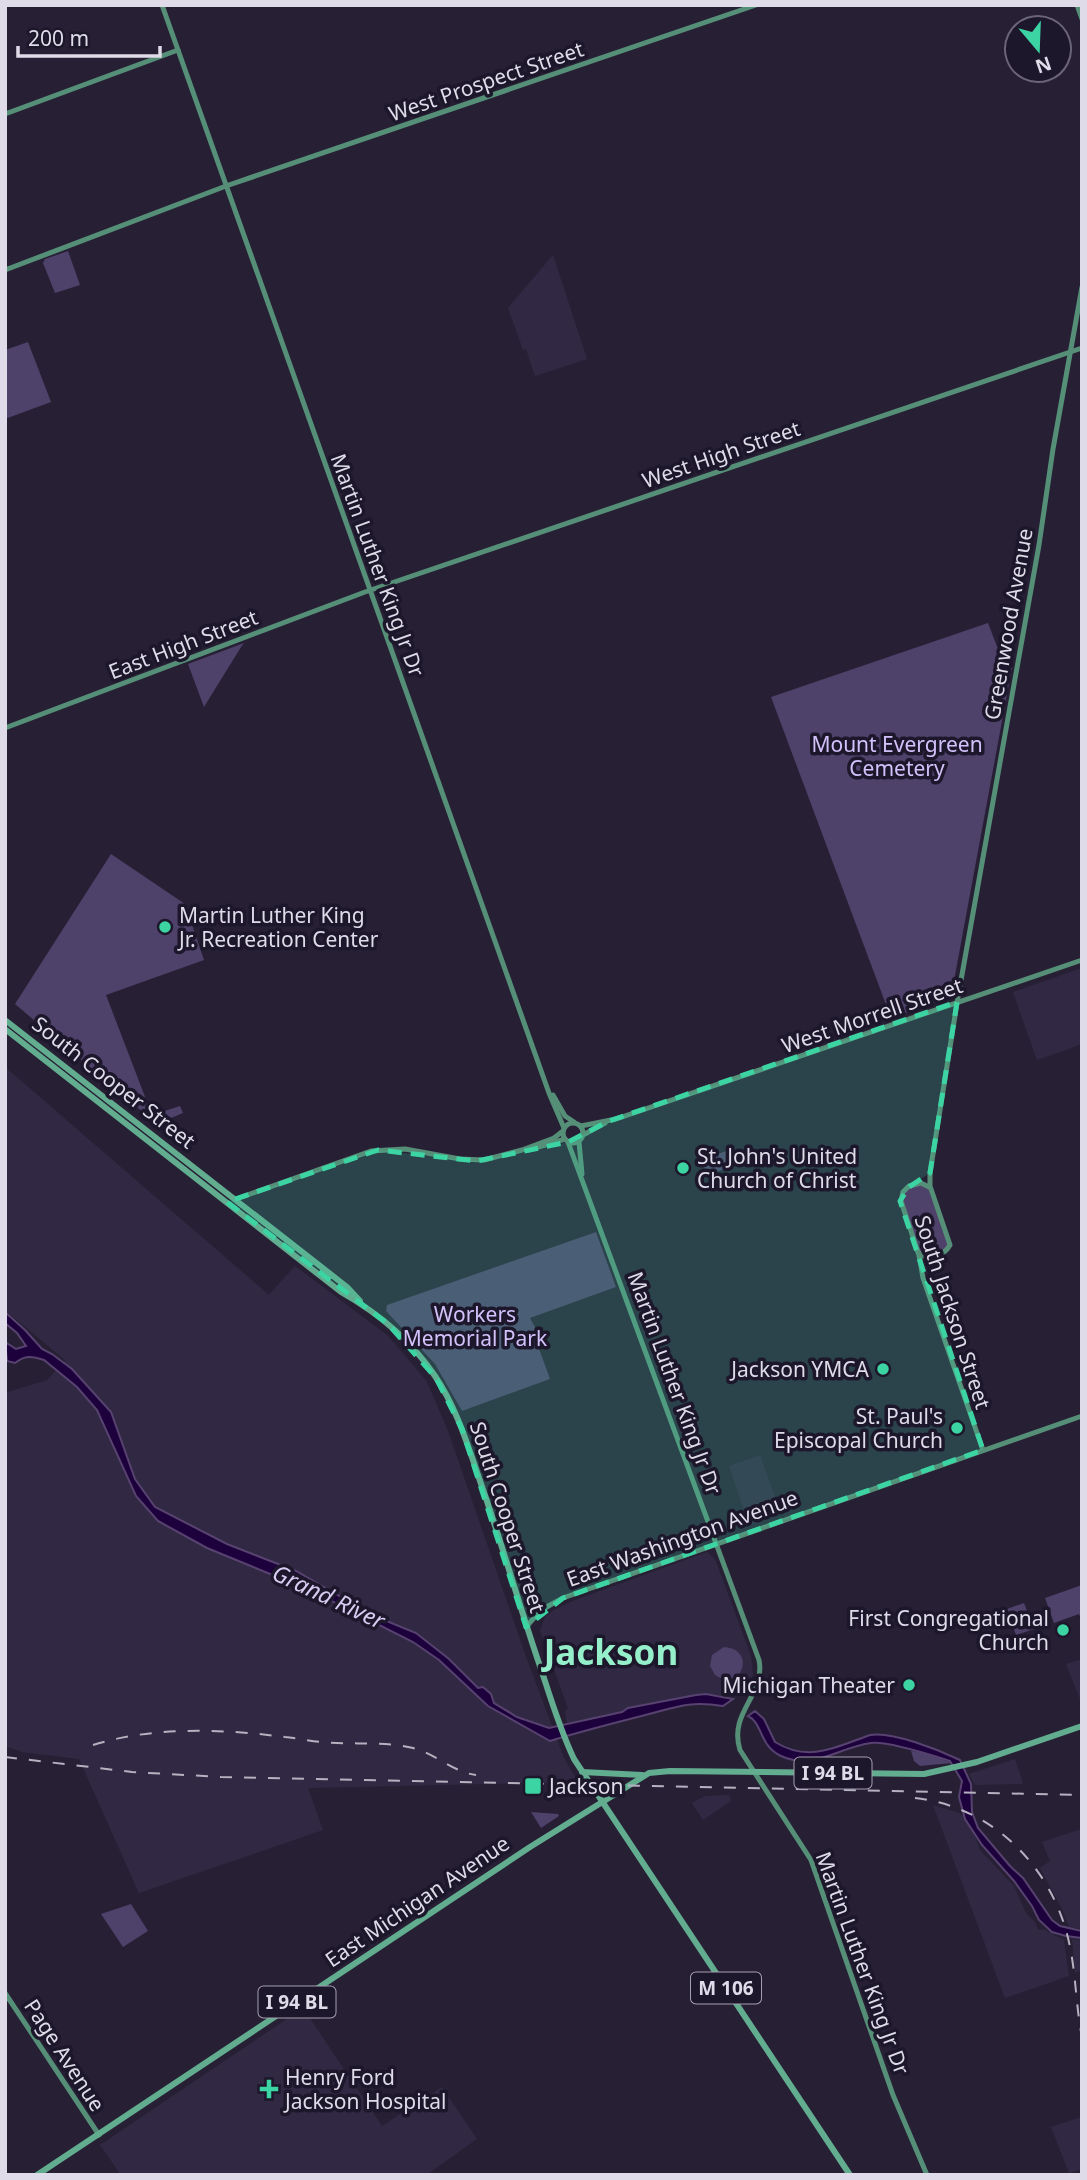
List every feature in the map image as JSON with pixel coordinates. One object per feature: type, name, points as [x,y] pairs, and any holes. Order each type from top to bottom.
[{"type":"main road","name":"South Cooper Street","points":[[5,1020],[347,1286],[363,1305]]},
{"type":"main road","name":"South Cooper Street","points":[[5,1029],[411,1345],[449,1400],[497,1528],[526,1627],[564,1738],[601,1802]]},
{"type":"main road","points":[[227,1202],[236,1199]]},
{"type":"main road","name":"I 94 BL","points":[[644,1775],[662,1771],[912,1774],[950,1770],[1081,1726]]},
{"type":"main road","points":[[582,1772],[644,1775]]},
{"type":"main road","name":"East Michigan Avenue","points":[[37,2175],[644,1775]]},
{"type":"main road","name":"M 106","points":[[601,1802],[850,2175]]},
{"type":"street","name":"Martin Luther King Jr Dr","points":[[162,5],[564,1130]]},
{"type":"street","name":"West Prospect Street","points":[[5,270],[226,186],[756,5]]},
{"type":"street","points":[[1077,5],[1082,19]]},
{"type":"street","points":[[5,114],[178,50]]},
{"type":"street","name":"Greenwood Avenue","points":[[929,1258],[946,1251],[950,1243],[931,1189],[930,1173],[957,1002],[1082,287]]},
{"type":"street","name":"West High Street","points":[[371,590],[1082,348]]},
{"type":"street","name":"East High Street","points":[[5,728],[371,590]]},
{"type":"street","name":"West Morrell Street","points":[[608,1121],[1082,960]]},
{"type":"street","name":"Martin Luther King Jr Dr","points":[[549,1090],[565,1116],[574,1122]]},
{"type":"street","points":[[522,1150],[554,1138],[568,1124],[574,1122],[581,1126],[608,1121]]},
{"type":"street","points":[[236,1199],[379,1150],[405,1149],[477,1161],[567,1141],[579,1142],[583,1135],[608,1121]]},
{"type":"street","points":[[581,1126],[583,1135]]},
{"type":"street","points":[[564,1130],[567,1141]]},
{"type":"street","name":"Martin Luther King Jr Dr","points":[[567,1141],[761,1668],[757,1685],[741,1716],[737,1731],[740,1750],[810,1856],[893,2095],[927,2175]]},
{"type":"street","name":"Martin Luther King Jr Dr","points":[[579,1142],[583,1181]]},
{"type":"street","points":[[918,1184],[930,1173]]},
{"type":"street","points":[[918,1184],[927,1185],[931,1189]]},
{"type":"street","name":"South Jackson Street","points":[[918,1184],[909,1186],[902,1195],[901,1203],[983,1450]]},
{"type":"street","points":[[918,1252],[929,1258]]},
{"type":"street","points":[[920,1266],[929,1258]]},
{"type":"street","name":"East Washington Avenue","points":[[526,1627],[536,1615],[558,1600],[1082,1416]]},
{"type":"street","name":"Page Avenue","points":[[5,1993],[99,2135]]},
{"type":"highlighted area","points":[[957,1002],[930,1173],[909,1187],[900,1201],[983,1450],[563,1598],[526,1627],[462,1429],[436,1378],[388,1324],[227,1202],[378,1150],[477,1161],[568,1142],[609,1121]]},
{"type":"shaded area","points":[[553,255],[587,359],[535,376],[508,308]]},
{"type":"shaded area","points":[[1082,968],[1082,1044],[1037,1060],[1013,992]]},
{"type":"shaded area","points":[[5,1067],[269,1295],[295,1266],[387,1335],[427,1382],[448,1431],[564,1758],[578,1782],[308,1788],[323,1830],[139,1893],[79,1759],[22,1752],[5,1746],[5,1393],[47,1380],[65,1360],[5,1310]]},
{"type":"shaded area","points":[[760,1455],[781,1513],[749,1525],[729,1466]]},
{"type":"shaded area","points":[[707,1552],[715,1559],[751,1656],[753,1675],[743,1697],[706,1694],[629,1708],[567,1725],[565,1711],[568,1708],[540,1631],[545,1617],[575,1600]]},
{"type":"shaded area","points":[[1082,1659],[1082,1704],[1066,1664]]},
{"type":"shaded area","points":[[1015,1759],[1023,1783],[1020,1784],[975,1785],[969,1774]]},
{"type":"shaded area","points":[[729,1795],[731,1801],[703,1820],[692,1803],[705,1796]]},
{"type":"shaded area","points":[[933,1805],[959,1813],[969,1820],[980,1850],[1014,1886],[1026,1913],[1035,1922],[1038,1930],[1043,1929],[1064,1940],[1069,1976],[1005,1998]]},
{"type":"shaded area","points":[[1082,1829],[1082,1929],[1069,1927],[1040,1868],[1050,1861],[1042,1842]]},
{"type":"shaded area","points":[[1072,1939],[1082,1940],[1082,1970],[1075,1973]]},
{"type":"shaded area","name":"Henry Ford Jackson Hospital","points":[[303,2008],[382,2126],[442,2087],[477,2139],[426,2175],[121,2175],[100,2145]]},
{"type":"shaded area","points":[[1082,2117],[1082,2169],[1069,2173],[1051,2127]]},
{"type":"green space","points":[[68,251],[80,285],[55,293],[43,263],[45,259]]},
{"type":"green space","points":[[28,342],[51,402],[5,419],[5,350]]},
{"type":"green space","name":"Mount Evergreen Cemetery","points":[[988,623],[1003,662],[1012,667],[951,997],[891,1018],[771,697]]},
{"type":"green space","points":[[244,643],[241,647],[204,707],[188,664]]},
{"type":"green space","points":[[111,854],[185,904],[204,960],[106,995],[152,1115],[180,1106],[183,1113],[157,1124],[15,1004]]},
{"type":"green space","points":[[729,1150],[734,1166],[707,1175],[701,1160]]},
{"type":"green space","points":[[918,1183],[927,1185],[949,1246],[929,1258],[919,1255],[901,1203],[906,1189]]},
{"type":"green space","name":"Workers Memorial Park","points":[[596,1232],[616,1287],[530,1318],[536,1329],[537,1343],[550,1379],[462,1411],[435,1364],[386,1311],[387,1305]]},
{"type":"green space","points":[[1082,1585],[1082,1621],[1079,1614],[1054,1623],[1045,1598]]},
{"type":"green space","points":[[1024,1603],[1034,1629],[1016,1635],[1007,1609]]},
{"type":"green space","points":[[724,1647],[734,1650],[743,1661],[738,1675],[732,1678],[724,1679],[715,1675],[710,1666],[712,1655]]},
{"type":"green space","points":[[911,1751],[922,1752],[952,1763],[920,1766],[914,1761]]},
{"type":"green space","points":[[531,1812],[558,1814],[559,1816],[541,1828]]},
{"type":"green space","points":[[131,1904],[148,1931],[123,1947],[101,1914]]},
{"type":"water","name":"Grand River","points":[[5,1312],[42,1349],[72,1369],[111,1412],[135,1479],[155,1507],[227,1544],[296,1571],[372,1615],[416,1633],[449,1659],[478,1688],[483,1687],[491,1694],[494,1703],[517,1717],[549,1728],[622,1712],[628,1708],[696,1695],[733,1699],[723,1706],[693,1704],[677,1707],[550,1741],[488,1706],[439,1660],[413,1642],[314,1592],[207,1548],[158,1521],[136,1496],[97,1410],[77,1387],[44,1360],[29,1357],[15,1363],[7,1361],[5,1342],[16,1349],[26,1346],[17,1333],[5,1323]]},
{"type":"water","points":[[755,1711],[764,1719],[775,1742],[799,1751],[823,1751],[870,1735],[879,1735],[915,1742],[960,1760],[971,1784],[972,1812],[978,1828],[1023,1878],[1052,1920],[1060,1926],[1082,1931],[1082,1938],[1052,1932],[1039,1920],[1014,1881],[982,1845],[965,1819],[959,1797],[962,1781],[950,1761],[879,1743],[859,1745],[816,1760],[793,1760],[781,1756],[769,1747],[753,1719],[748,1716]]},
{"type":"railway","points":[[93,1745],[164,1732],[237,1732],[322,1742],[402,1746],[421,1751],[476,1775]]},
{"type":"railway","points":[[5,1757],[132,1772],[221,1777],[1082,1795]]},
{"type":"railway","points":[[915,1798],[944,1804],[971,1814],[1017,1847],[1035,1868],[1051,1893],[1070,1947],[1082,2037]]},
{"type":"place","name":"Martin Luther King Jr. Recreation Center","points":[[165,927]]},
{"type":"place","name":"St. John's United Church of Christ","points":[[683,1168]]},
{"type":"place","name":"Jackson YMCA","points":[[883,1369]]},
{"type":"place","name":"St. Paul's Episcopal Church","points":[[957,1428]]},
{"type":"place","name":"First Congregational Church","points":[[1063,1630]]},
{"type":"place","name":"Michigan Theater","points":[[909,1685]]},
{"type":"place","name":"Jackson","points":[[533,1786]]},
{"type":"place","name":"Henry Ford Jackson Hospital","points":[[269,2089]]},
{"type":"district","name":"Jackson","points":[[611,1651]]}]
